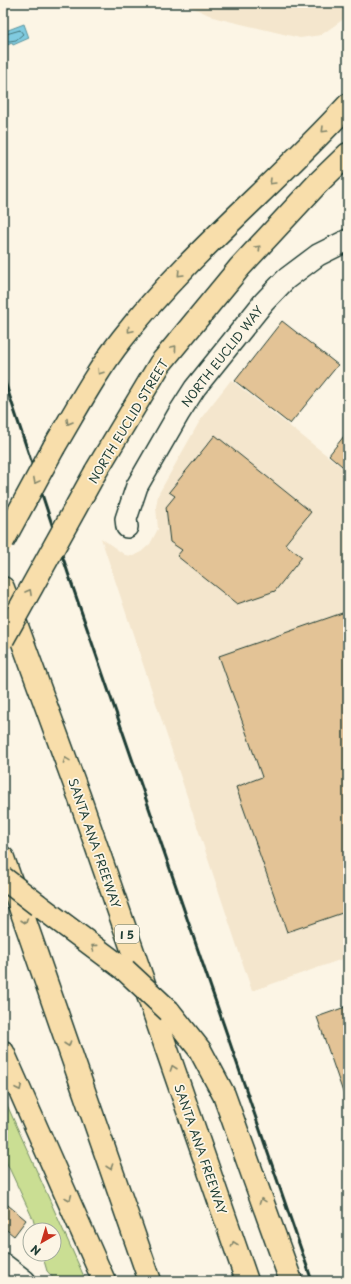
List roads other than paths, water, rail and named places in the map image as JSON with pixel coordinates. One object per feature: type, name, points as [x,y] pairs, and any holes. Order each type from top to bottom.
[{"type":"main road","points":[[3,541],[84,396],[121,340],[152,304],[348,105]]},
{"type":"main road","name":"NORTH EUCLID STREET","points":[[3,639],[122,427],[160,364],[240,267],[318,183],[348,154]]},
{"type":"main road","name":"SANTA ANA FREEWAY","points":[[3,588],[79,796],[247,1281]]},
{"type":"main road","points":[[3,858],[150,1281]]},
{"type":"main road","points":[[3,878],[125,970],[169,1011],[200,1050],[224,1095],[291,1279]]},
{"type":"main road","points":[[3,1052],[104,1281]]},
{"type":"street","name":"NORTH EUCLID WAY","points":[[127,527],[126,519],[137,486],[178,412],[195,388],[259,308],[286,279],[318,255],[348,240]]},
{"type":"street","points":[[3,1264],[25,1281]]},
{"type":"water","points":[[24,24],[29,38],[13,45],[12,43],[3,47],[3,32]]},
{"type":"railway","points":[[3,376],[68,573],[312,1281]]}]
